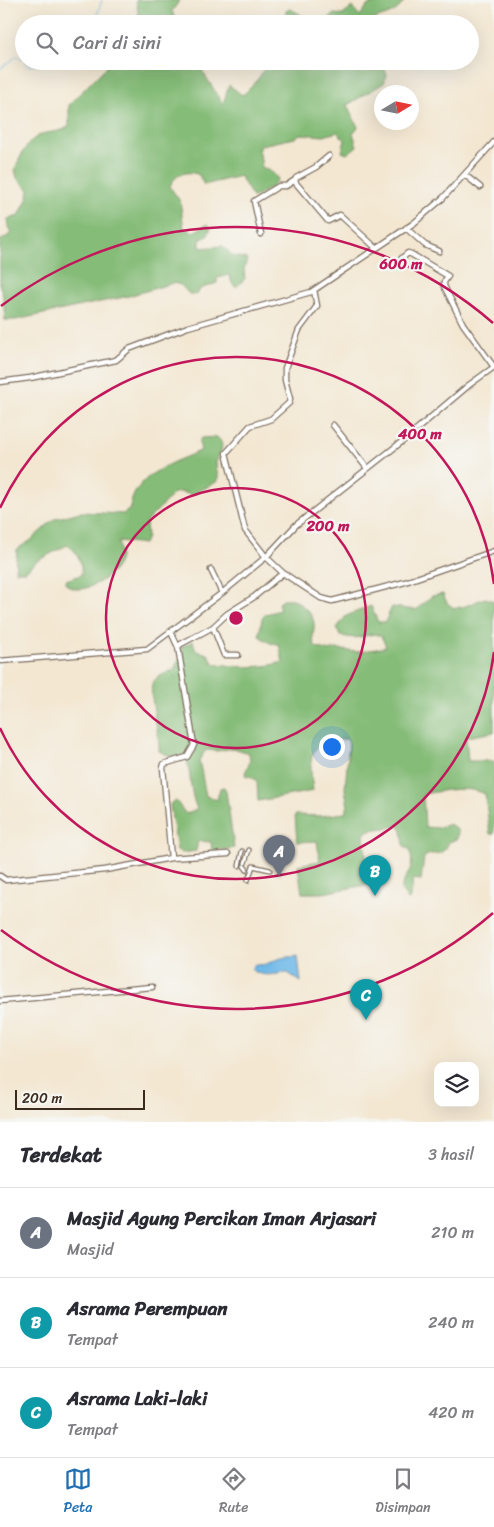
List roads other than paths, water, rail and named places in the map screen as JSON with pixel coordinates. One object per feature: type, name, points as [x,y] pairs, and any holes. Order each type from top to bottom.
[{"type":"street","points":[[0,382],[30,378],[116,360],[128,349],[188,327],[314,290],[375,247],[406,228],[443,198],[494,142]]},
{"type":"street","points":[[262,234],[254,201],[279,186],[286,186],[329,156]]},
{"type":"street","points":[[465,175],[480,187]]},
{"type":"street","points":[[295,180],[328,221],[340,215],[375,247]]},
{"type":"street","points":[[406,228],[425,245],[439,251]]},
{"type":"street","points":[[0,662],[147,649],[222,593],[266,557],[296,525],[469,385],[494,367],[455,309],[444,286],[448,276],[411,254],[402,258]]},
{"type":"street","points":[[314,290],[317,306],[299,330],[285,368],[285,380],[290,399],[288,403],[271,419],[250,426],[226,453],[245,530],[266,557],[283,573],[321,598],[332,601],[405,582],[494,551]]},
{"type":"street","points":[[333,425],[367,468]]},
{"type":"street","points":[[211,570],[222,593]]},
{"type":"street","points":[[178,647],[213,627],[227,614],[254,597],[283,573]]},
{"type":"street","points":[[213,627],[224,655],[238,655]]},
{"type":"street","points":[[171,632],[178,647],[194,745],[187,757],[169,762],[163,768],[171,858]]},
{"type":"street","points":[[0,876],[6,880],[105,870],[171,858],[228,854]]},
{"type":"street","points":[[239,866],[244,857],[249,870],[248,880]]},
{"type":"street","points":[[249,870],[253,865],[270,870]]},
{"type":"street","points":[[0,1001],[152,987]]},
{"type":"water","points":[[298,956],[301,982],[288,973],[265,975],[251,969],[255,964],[263,965],[284,957]]},
{"type":"waterway","points":[[97,15],[102,0]]},
{"type":"waterway","points":[[0,69],[15,58]]},
{"type":"place","name":"Masjid Agung Percikan Iman Arjasari","points":[[279,876]]},
{"type":"place","name":"Asrama Perempuan","points":[[375,896]]},
{"type":"place","name":"Asrama Laki-laki","points":[[366,1020]]}]
